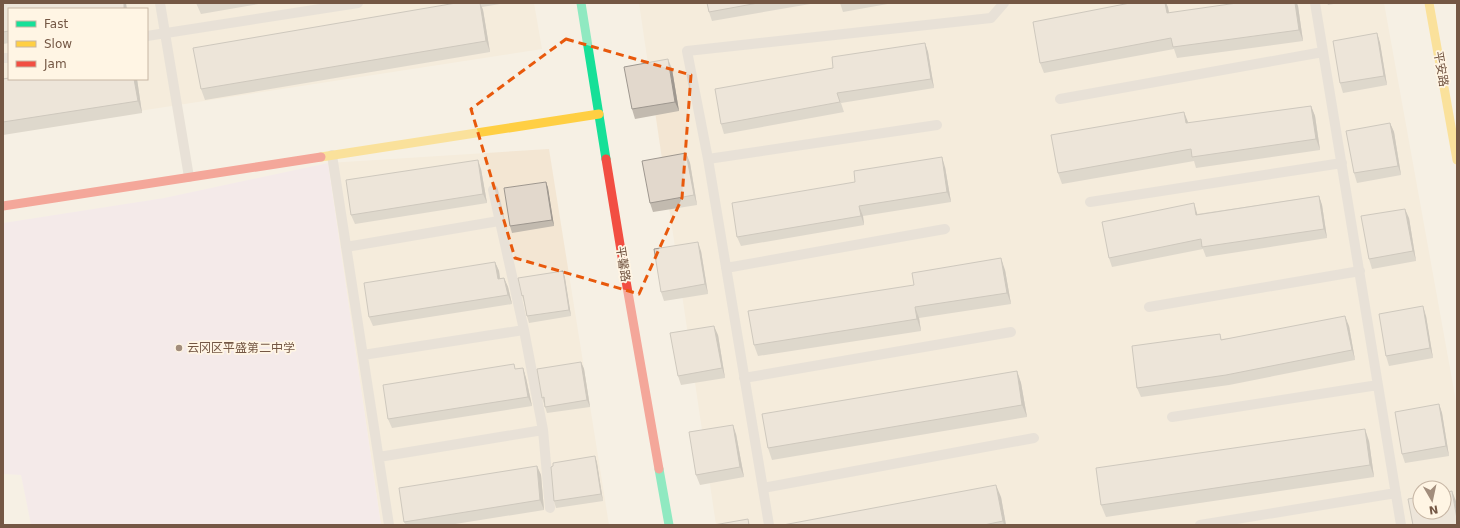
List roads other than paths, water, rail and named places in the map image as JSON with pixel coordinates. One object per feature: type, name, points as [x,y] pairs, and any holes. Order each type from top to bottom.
[{"type":"street","name":"平馨路","points":[[581,3],[626,281],[669,525]]},
{"type":"street","name":"平安路","points":[[1429,3],[1457,160]]},
{"type":"street","points":[[3,206],[598,114]]},
{"type":"lane","points":[[160,3],[189,177]]},
{"type":"lane","points":[[148,36],[358,3]]},
{"type":"lane","points":[[769,525],[708,159],[687,51],[991,18],[1004,3]]},
{"type":"lane","points":[[1315,3],[1401,525]]},
{"type":"lane","points":[[1060,99],[1324,52]]},
{"type":"lane","points":[[708,159],[937,125]]},
{"type":"lane","points":[[332,155],[389,525]]},
{"type":"lane","points":[[1090,202],[1342,163]]},
{"type":"lane","points":[[492,190],[524,330],[543,430],[550,508]]},
{"type":"lane","points":[[346,247],[499,221]]},
{"type":"lane","points":[[726,268],[945,229]]},
{"type":"lane","points":[[1150,307],[1360,271]]},
{"type":"lane","points":[[363,355],[524,330]]},
{"type":"lane","points":[[744,378],[1011,332]]},
{"type":"lane","points":[[1172,417],[1378,385]]},
{"type":"lane","points":[[379,457],[543,430]]},
{"type":"lane","points":[[763,488],[1034,438]]},
{"type":"lane","points":[[1200,525],[1396,493]]},
{"type":"place","name":"云冈区平盛第二中学","points":[[179,348]]}]
